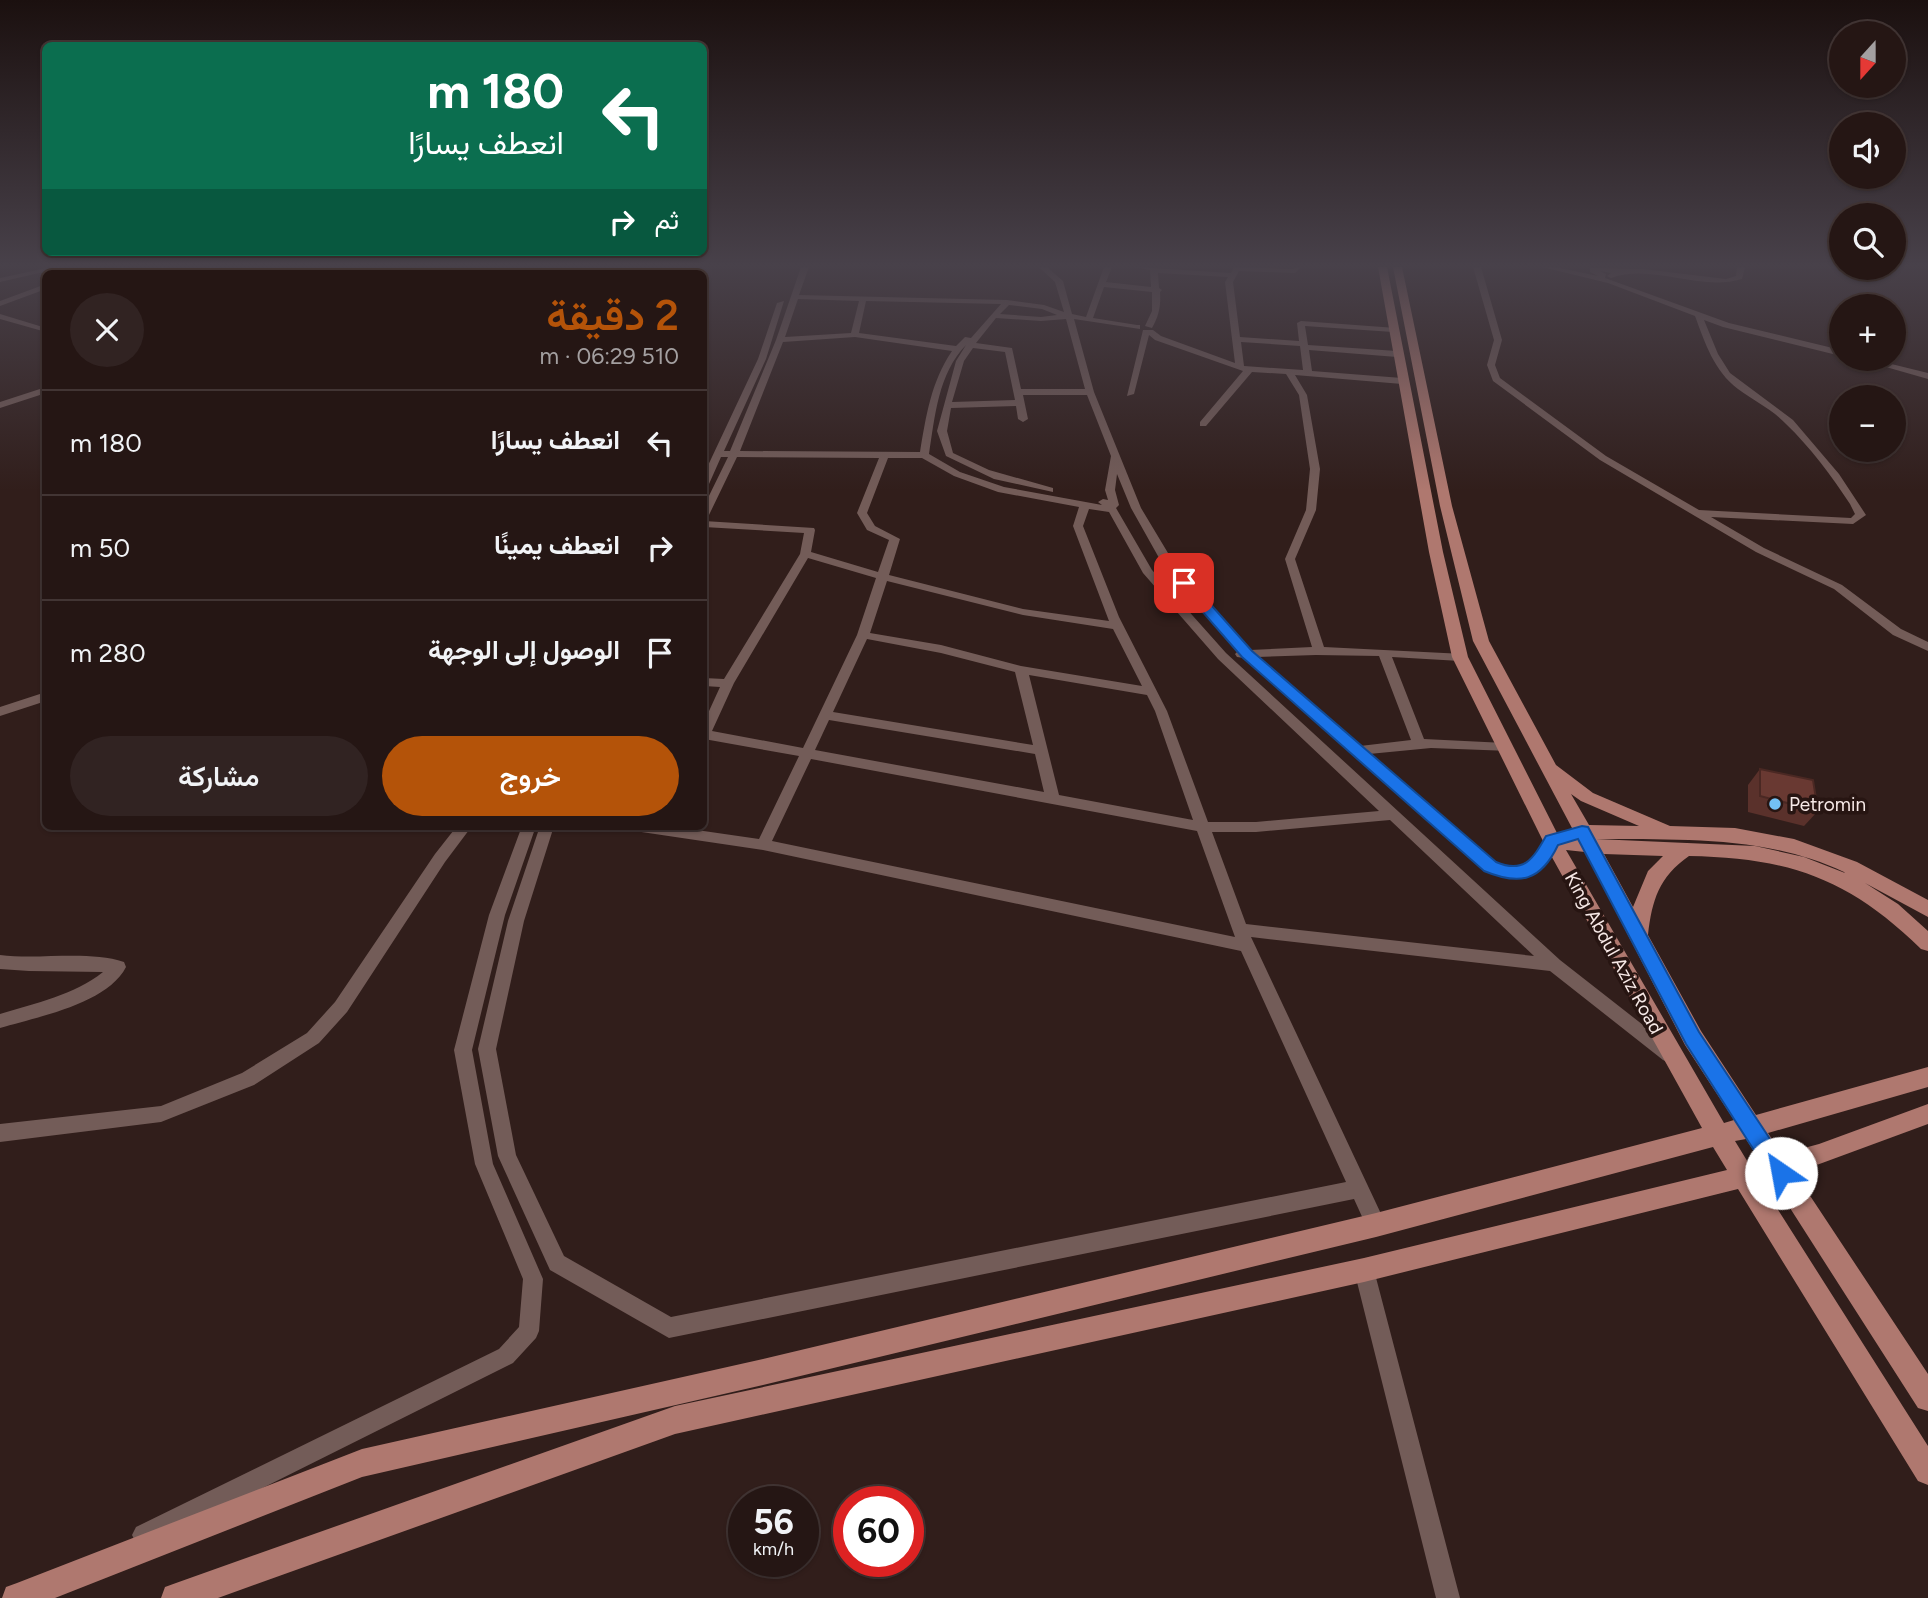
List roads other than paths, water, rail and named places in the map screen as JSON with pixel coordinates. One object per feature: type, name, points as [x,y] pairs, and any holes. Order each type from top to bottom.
[{"type":"main road","name":"King Abdul Aziz Road","points":[[1395,342],[1460,657],[1552,841],[1671,1055],[1769,1219],[1928,1471]]},
{"type":"main road","name":"King Abdul Aziz Road","points":[[1412,342],[1446,506],[1481,641],[1693,1038],[1928,1398]]},
{"type":"main road","points":[[1543,758],[1587,797],[1681,842],[1784,858],[1818,868],[1876,897],[1928,943]]},
{"type":"main road","points":[[1552,841],[1681,842],[1755,838],[1821,853],[1861,871],[1928,909]]},
{"type":"main road","points":[[1638,936],[1647,888],[1681,842]]},
{"type":"main road","points":[[19,1597],[362,1463],[763,1372],[1376,1225],[1684,1143],[1793,1117],[1928,1077]]},
{"type":"main road","points":[[176,1598],[675,1420],[1364,1270],[1714,1185],[1819,1155],[1926,1115]]},
{"type":"street","points":[[707,478],[769,342]]},
{"type":"street","points":[[707,509],[734,454],[779,342]]},
{"type":"street","points":[[902,342],[956,349]]},
{"type":"street","points":[[924,455],[932,404],[946,362],[965,342]]},
{"type":"street","points":[[949,454],[942,431],[947,405],[960,361],[972,342]]},
{"type":"street","points":[[1075,342],[1090,392],[1136,508],[1169,565],[1247,654],[1490,867],[1505,873],[1523,873],[1542,860],[1552,841]]},
{"type":"street","points":[[1130,394],[1143,342]]},
{"type":"street","points":[[1168,342],[1245,368],[1402,382]]},
{"type":"street","points":[[1238,342],[1245,368]]},
{"type":"street","points":[[1266,342],[1398,354]]},
{"type":"street","points":[[1304,342],[1308,373]]},
{"type":"street","points":[[1498,342],[1491,365],[1496,379],[1603,458],[1760,550],[1838,587],[1897,632],[1928,647]]},
{"type":"street","points":[[1700,513],[1853,521],[1861,515],[1827,467],[1782,415],[1728,376],[1709,342]]},
{"type":"street","points":[[1803,342],[1829,348]]},
{"type":"street","points":[[1805,342],[1829,348]]},
{"type":"street","points":[[970,345],[1009,350],[1023,419]]},
{"type":"street","points":[[1906,367],[1928,374]]},
{"type":"street","points":[[1203,424],[1245,368]]},
{"type":"street","points":[[1906,369],[1928,374]]},
{"type":"street","points":[[1289,372],[1303,395],[1315,469],[1311,510],[1290,559],[1320,652]]},
{"type":"street","points":[[0,405],[42,391]]},
{"type":"street","points":[[1017,392],[1090,392]]},
{"type":"street","points":[[947,405],[1019,403]]},
{"type":"street","points":[[719,454],[949,454],[1001,479],[1114,507]]},
{"type":"street","points":[[763,845],[863,635],[895,539],[871,528],[862,513],[885,454]]},
{"type":"street","points":[[924,455],[957,474],[1002,490],[1085,505],[1114,507],[1124,502],[1136,508]]},
{"type":"street","points":[[1115,457],[1110,490],[1114,507],[1147,571],[1222,656],[1554,965],[1671,1055]]},
{"type":"street","points":[[1085,505],[1078,526],[1118,626],[1152,692],[1243,938],[1376,1225]]},
{"type":"street","points":[[707,524],[810,530],[806,554],[728,683],[707,728]]},
{"type":"street","points":[[806,554],[1023,612],[1118,626]]},
{"type":"street","points":[[863,635],[941,649],[1021,670],[1152,692]]},
{"type":"street","points":[[1222,656],[1320,652],[1460,657]]},
{"type":"street","points":[[1384,653],[1420,746]]},
{"type":"street","points":[[1021,670],[1053,799]]},
{"type":"street","points":[[707,682],[728,683]]},
{"type":"street","points":[[0,712],[42,697]]},
{"type":"street","points":[[825,715],[1042,751]]},
{"type":"street","points":[[707,736],[1203,827],[1256,827],[1392,815]]},
{"type":"street","points":[[1358,751],[1384,746],[1469,744],[1505,748]]},
{"type":"street","points":[[0,1133],[160,1114],[248,1079],[313,1038],[341,1007],[462,830]]},
{"type":"street","points":[[19,1597],[506,1356],[529,1331],[533,1279],[484,1164],[463,1050],[497,915],[528,830]]},
{"type":"street","points":[[546,830],[516,921],[487,1049],[507,1156],[556,1263],[669,1328],[1359,1189]]},
{"type":"street","points":[[671,830],[763,845],[1243,938],[1554,965]]},
{"type":"street","points":[[0,962],[21,966],[92,963],[118,967],[110,978],[69,999],[0,1021]]},
{"type":"street","points":[[1364,1270],[1448,1598]]},
{"type":"place","name":"Petromin","points":[[1775,804]]}]
